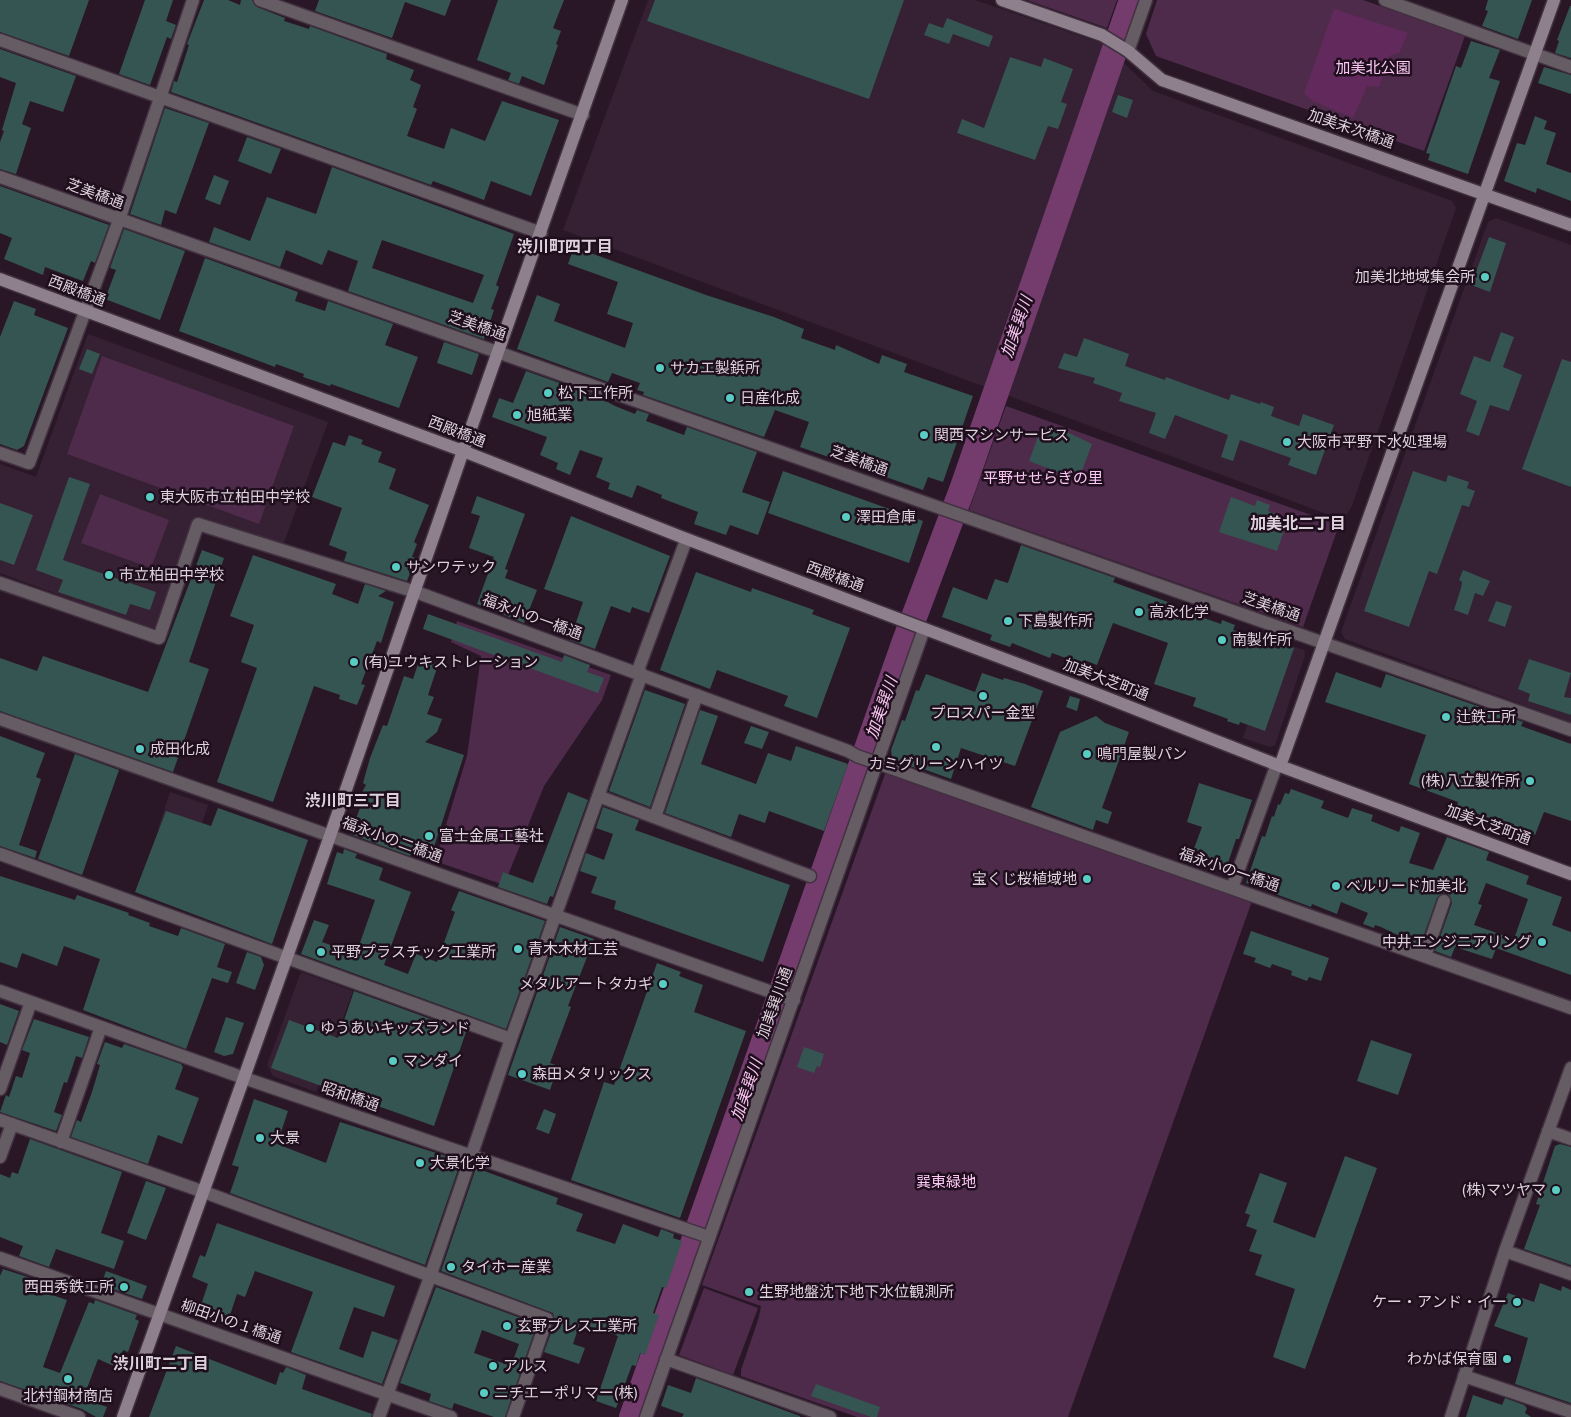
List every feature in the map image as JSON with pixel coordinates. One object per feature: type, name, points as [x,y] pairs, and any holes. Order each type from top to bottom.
[{"type":"street","points":[[0,453],[29,463],[119,220],[193,0]]},
{"type":"street","points":[[260,0],[583,115]]},
{"type":"street","name":"加美末次橋通","points":[[1002,0],[1102,35],[1128,50],[1162,80],[1571,224]]},
{"type":"street","points":[[1128,50],[1146,0]]},
{"type":"street","points":[[1385,0],[1571,66]]},
{"type":"street","points":[[1232,888],[1324,643],[1554,0]]},
{"type":"street","points":[[123,1417],[416,592],[463,451],[583,115],[620,1]]},
{"type":"street","points":[[0,40],[541,233]]},
{"type":"street","name":"芝美橋通","points":[[0,177],[499,351],[1571,730]]},
{"type":"street","name":"西殿橋通","points":[[0,279],[463,451],[684,538],[920,627]]},
{"type":"street","name":"福永小の一橋通","points":[[0,583],[159,638],[198,524],[416,592],[639,673],[857,756],[1571,1008]]},
{"type":"street","points":[[379,1417],[473,1155],[511,1039],[686,543],[684,538]]},
{"type":"street","name":"加美巽川通","points":[[646,1417],[793,1000],[920,627]]},
{"type":"street","name":"加美大芝町通","points":[[920,627],[1278,765],[1571,874]]},
{"type":"street","points":[[654,816],[697,695]]},
{"type":"street","name":"福永小の二橋通","points":[[0,719],[793,1000]]},
{"type":"street","points":[[598,796],[810,876]]},
{"type":"street","points":[[0,854],[511,1039]]},
{"type":"street","points":[[1425,956],[1444,901]]},
{"type":"street","name":"昭和橋通","points":[[0,991],[244,1078],[709,1237]]},
{"type":"street","points":[[0,1089],[31,1002]]},
{"type":"street","points":[[61,1142],[101,1027]]},
{"type":"street","points":[[1451,1417],[1505,1251],[1571,1068]]},
{"type":"street","points":[[0,1157],[6,1122],[204,1192],[547,1319],[513,1417]]},
{"type":"street","points":[[1548,1131],[1571,1140]]},
{"type":"street","points":[[1505,1251],[1571,1274]]},
{"type":"street","name":"柳田小の１橋通","points":[[0,1258],[451,1417]]},
{"type":"street","points":[[666,1358],[829,1417]]},
{"type":"street","points":[[1464,1376],[1571,1412]]},
{"type":"street","points":[[0,1389],[80,1417]]},
{"type":"shaded area","points":[[648,0],[975,0],[1104,44],[1153,91],[1452,201],[1456,208],[1351,508],[1343,520],[563,230]]},
{"type":"shaded area","points":[[1496,218],[1571,245],[1571,722],[1345,639],[1341,632],[1488,222]]},
{"type":"shaded area","name":"東大阪市立柏田中学校","points":[[88,334],[328,422],[282,548],[198,518],[156,631],[0,573],[0,464],[36,477]]},
{"type":"shaded area","points":[[1276,641],[1304,650],[1305,655],[1275,745],[1270,747],[1243,738]]},
{"type":"shaded area","points":[[170,792],[208,805],[196,841],[158,829]]},
{"type":"shaded area","name":"ゆうあいキッズランド","points":[[301,972],[353,991],[316,1092],[273,1076],[267,1065]]},
{"type":"green space","points":[[1027,0],[1117,0],[1107,28]]},
{"type":"green space","name":"加美北公園","points":[[1157,0],[1363,0],[1465,36],[1424,151],[1156,56],[1146,34]]},
{"type":"green space","points":[[1334,9],[1408,33],[1399,53],[1389,56],[1379,87],[1367,86],[1353,118],[1313,101],[1304,93]]},
{"type":"green space","points":[[102,356],[294,426],[259,524],[67,454]]},
{"type":"green space","name":"平野せせらぎの里","points":[[1006,406],[1339,525],[1303,627],[969,510]]},
{"type":"green space","points":[[100,494],[169,520],[151,568],[81,543]]},
{"type":"green space","points":[[457,621],[611,675],[602,700],[544,786],[504,885],[435,861],[467,756],[481,656],[451,642]]},
{"type":"green space","name":"巽東緑地","points":[[889,773],[1252,901],[1068,1417],[857,1417],[741,1376],[741,1370],[761,1306],[702,1285],[885,774]]},
{"type":"green space","points":[[704,1288],[758,1308],[733,1375],[679,1355]]},
{"type":"building","points":[[0,0],[89,0],[69,56],[0,32]]},
{"type":"building","points":[[145,0],[173,0],[166,21],[176,25],[171,39],[167,37],[150,85],[119,74]]},
{"type":"building","points":[[204,0],[228,0],[240,5],[241,0],[252,0],[257,7],[285,18],[284,21],[309,29],[310,26],[387,54],[386,59],[414,70],[410,80],[421,85],[413,107],[417,109],[407,136],[444,149],[451,128],[485,141],[502,101],[559,120],[531,196],[491,181],[484,200],[433,181],[431,185],[171,92],[174,81],[177,82],[189,45],[187,44]]},
{"type":"building","points":[[319,0],[451,0],[445,16],[405,2],[392,38],[315,11]]},
{"type":"building","points":[[498,0],[564,0],[553,28],[561,31],[556,44],[558,45],[544,85],[522,76],[519,84],[508,80],[511,73],[477,60]]},
{"type":"building","points":[[655,0],[904,0],[869,99],[647,21]]},
{"type":"building","points":[[1488,0],[1532,0],[1518,39],[1482,26],[1488,11],[1485,10]]},
{"type":"building","points":[[1570,6],[1571,58],[1555,53],[1559,41],[1557,40]]},
{"type":"building","points":[[947,18],[993,36],[989,47],[953,34],[949,44],[924,35],[929,23],[943,28]]},
{"type":"building","points":[[1471,41],[1500,50],[1489,78],[1500,81],[1468,174],[1428,160],[1430,154],[1426,153],[1456,66],[1461,68]]},
{"type":"building","points":[[0,49],[76,76],[63,112],[30,101],[22,124],[31,128],[16,174],[0,169],[0,142],[4,131],[2,130],[16,83],[0,77]]},
{"type":"building","points":[[1010,57],[1041,67],[1044,58],[1073,69],[1061,102],[1067,104],[1058,129],[1048,126],[1035,160],[957,133],[962,119],[984,128]]},
{"type":"building","points":[[1544,67],[1571,75],[1571,94],[1538,83]]},
{"type":"building","points":[[1118,95],[1133,100],[1127,118],[1112,112]]},
{"type":"building","points":[[165,108],[209,123],[176,214],[165,210],[161,225],[130,214]]},
{"type":"building","points":[[1535,116],[1547,121],[1544,129],[1556,133],[1546,164],[1571,173],[1571,201],[1537,188],[1536,193],[1504,181],[1517,143],[1525,145]]},
{"type":"building","points":[[247,137],[281,149],[271,174],[238,161]]},
{"type":"building","points":[[332,167],[514,234],[496,285],[499,287],[491,309],[494,310],[484,339],[348,291],[358,261],[328,250],[322,265],[286,250],[280,267],[209,242],[214,227],[250,241],[267,197],[316,214]],"holes":[[[382,240],[484,275],[473,303],[372,268]]]},
{"type":"building","points":[[214,175],[229,181],[220,205],[205,199]]},
{"type":"building","points":[[0,186],[109,225],[95,263],[91,261],[83,281],[45,267],[43,275],[4,259],[12,238],[0,233]]},
{"type":"building","points":[[124,229],[185,251],[160,320],[105,299],[116,270],[110,268]]},
{"type":"building","points":[[1489,237],[1506,243],[1490,292],[1471,285]]},
{"type":"building","points":[[574,247],[706,295],[774,317],[804,329],[801,338],[835,350],[836,345],[879,364],[882,355],[907,364],[904,372],[973,396],[943,482],[928,477],[923,490],[800,447],[809,422],[775,410],[764,437],[643,395],[644,392],[637,390],[640,383],[612,373],[608,382],[517,349],[537,295],[560,304],[554,321],[625,348],[633,323],[607,314],[618,282],[568,264]]},
{"type":"building","points":[[205,258],[298,292],[295,301],[325,311],[328,301],[393,324],[385,345],[418,357],[399,408],[331,384],[330,386],[303,377],[304,374],[276,364],[275,367],[179,331]]},
{"type":"building","points":[[14,301],[36,309],[34,315],[68,328],[24,446],[17,450],[0,444],[0,337]]},
{"type":"building","points":[[1501,332],[1514,337],[1503,367],[1522,375],[1509,411],[1490,405],[1479,436],[1466,431],[1477,401],[1460,394],[1474,356],[1490,362]]},
{"type":"building","name":"大阪市平野下水処理場","points":[[1084,338],[1129,354],[1125,366],[1165,380],[1166,377],[1229,400],[1231,394],[1260,404],[1261,402],[1274,407],[1271,416],[1299,426],[1303,414],[1334,425],[1316,475],[1288,465],[1291,458],[1240,440],[1233,461],[1221,457],[1228,435],[1175,415],[1165,439],[1149,433],[1156,413],[1119,401],[1122,393],[1093,383],[1095,378],[1058,368],[1064,353],[1077,357]]},
{"type":"building","points":[[444,342],[479,354],[472,375],[437,363]]},
{"type":"building","points":[[87,349],[100,354],[92,374],[79,369]]},
{"type":"building","points":[[1562,359],[1571,362],[1571,487],[1522,469]]},
{"type":"building","points":[[526,371],[602,398],[615,406],[635,414],[637,410],[649,414],[646,421],[684,435],[687,427],[757,452],[742,492],[770,502],[758,535],[730,525],[726,535],[694,524],[698,512],[661,498],[662,495],[637,485],[632,498],[608,489],[610,483],[596,477],[603,458],[580,450],[570,475],[556,469],[558,463],[540,455],[547,437],[492,417],[499,398],[513,403]]},
{"type":"building","points":[[1042,426],[1062,433],[1063,430],[1092,444],[1080,476],[1067,471],[1065,475],[1029,461]]},
{"type":"building","points":[[349,435],[363,440],[361,444],[382,452],[378,462],[396,469],[389,489],[429,505],[414,542],[417,544],[412,557],[416,558],[407,581],[344,561],[347,552],[329,545],[342,508],[312,497],[333,442],[345,446]]},
{"type":"building","name":"澤田倉庫","points":[[783,471],[923,521],[909,563],[768,513]]},
{"type":"building","points":[[1413,471],[1446,482],[1448,475],[1469,482],[1467,488],[1475,491],[1469,507],[1462,505],[1437,574],[1429,571],[1409,627],[1364,611]]},
{"type":"building","points":[[69,477],[90,484],[63,560],[156,592],[150,610],[130,604],[126,615],[58,592],[63,580],[36,570]]},
{"type":"building","points":[[477,496],[525,514],[505,569],[508,570],[505,578],[537,590],[524,623],[477,604],[494,557],[469,548],[480,516],[471,513]]},
{"type":"building","points":[[1231,497],[1255,506],[1257,500],[1270,505],[1268,511],[1288,519],[1277,551],[1219,532]]},
{"type":"building","points":[[0,503],[33,515],[14,565],[0,560]]},
{"type":"building","points":[[571,516],[670,556],[649,613],[632,607],[630,613],[611,606],[595,649],[570,640],[583,602],[544,589]]},
{"type":"building","points":[[1021,545],[1115,578],[1113,582],[1176,605],[1175,608],[1221,624],[1222,620],[1235,625],[1233,630],[1240,632],[1240,635],[1276,648],[1278,642],[1294,648],[1265,731],[1240,722],[1239,725],[1227,721],[1228,719],[1193,706],[1196,698],[1154,684],[1168,643],[1113,623],[1097,665],[1084,660],[1082,664],[1052,653],[1050,658],[1012,643],[1010,647],[990,640],[992,635],[942,617],[953,587],[987,600],[995,579],[1008,583]]},
{"type":"building","points":[[202,550],[224,558],[189,662],[209,669],[173,772],[0,711],[0,658],[37,671],[43,656],[148,692]]},
{"type":"building","points":[[253,555],[336,584],[332,594],[358,604],[365,584],[386,591],[378,596],[394,602],[381,643],[377,641],[361,684],[365,685],[357,705],[339,699],[340,695],[314,686],[273,802],[217,782],[257,668],[241,662],[254,625],[230,616]]},
{"type":"building","points":[[1463,570],[1490,581],[1483,596],[1475,593],[1468,615],[1454,610],[1461,588],[1462,582],[1459,580]]},
{"type":"building","points":[[696,572],[751,592],[752,588],[814,610],[812,614],[850,628],[817,718],[784,706],[788,696],[717,670],[710,689],[660,670]]},
{"type":"building","points":[[1496,601],[1512,606],[1505,627],[1488,621]]},
{"type":"building","points":[[428,614],[562,662],[564,655],[590,665],[587,672],[604,678],[598,693],[423,629]]},
{"type":"building","points":[[420,658],[438,665],[428,695],[434,697],[427,714],[442,719],[437,732],[425,742],[464,755],[433,850],[415,843],[410,856],[350,834],[360,808],[355,805],[366,785],[363,783],[370,758],[383,725],[387,726],[404,676],[413,679]]},
{"type":"building","points":[[1529,659],[1571,673],[1564,697],[1571,698],[1571,715],[1528,701],[1530,694],[1518,689]]},
{"type":"building","points":[[1336,672],[1381,688],[1386,674],[1523,722],[1521,726],[1571,744],[1571,821],[1544,812],[1535,835],[1457,806],[1458,802],[1409,784],[1426,735],[1325,702]]},
{"type":"building","points":[[982,673],[1003,680],[1004,678],[1025,684],[1043,691],[1015,766],[961,748],[951,779],[915,766],[915,768],[892,758],[891,750],[902,720],[905,721],[916,690],[919,691],[926,674],[975,692]]},
{"type":"building","points":[[645,690],[685,704],[650,807],[609,791]]},
{"type":"building","points":[[1070,696],[1080,699],[1077,711],[1066,707]]},
{"type":"building","points":[[700,710],[718,716],[701,764],[756,784],[768,753],[791,761],[796,746],[848,764],[824,831],[769,811],[765,823],[739,814],[731,837],[665,813]]},
{"type":"building","name":"鳴門屋製パン","points":[[1096,716],[1105,723],[1129,732],[1102,808],[1112,812],[1108,824],[1096,820],[1093,830],[1031,807],[1060,732]]},
{"type":"building","points":[[751,726],[769,732],[762,749],[744,743]]},
{"type":"building","points":[[0,736],[45,753],[36,777],[41,779],[19,845],[37,851],[35,858],[0,846]]},
{"type":"building","points":[[75,754],[119,770],[82,875],[38,859]]},
{"type":"building","points":[[1199,783],[1252,800],[1239,839],[1236,839],[1227,866],[1192,854],[1202,827],[1187,822]]},
{"type":"building","points":[[1291,789],[1324,801],[1321,808],[1348,818],[1352,808],[1373,815],[1371,821],[1399,832],[1401,826],[1420,833],[1409,863],[1433,870],[1447,837],[1489,852],[1486,860],[1529,876],[1526,884],[1562,897],[1552,925],[1571,932],[1571,975],[1496,948],[1492,959],[1455,947],[1451,957],[1435,951],[1452,903],[1450,896],[1446,893],[1442,893],[1437,898],[1420,946],[1381,927],[1375,925],[1374,928],[1363,924],[1368,913],[1341,902],[1337,914],[1312,904],[1311,907],[1246,883],[1262,836],[1265,837],[1272,816],[1274,817],[1278,804],[1280,805],[1285,793],[1289,794]],"holes":[[[1486,883],[1528,899],[1514,939],[1474,925],[1482,905],[1478,904]]]},
{"type":"building","points":[[568,792],[588,800],[553,897],[550,896],[547,904],[498,887],[503,872],[533,883]]},
{"type":"building","points":[[603,807],[639,820],[635,830],[790,885],[763,962],[614,909],[616,901],[591,893],[597,877],[580,871],[586,853],[604,860],[613,834],[596,828]]},
{"type":"building","points":[[218,808],[308,840],[272,944],[135,892],[166,811],[211,826]]},
{"type":"building","points":[[344,849],[357,854],[355,858],[383,868],[379,880],[411,892],[384,965],[408,974],[416,954],[437,962],[455,912],[451,910],[459,891],[545,921],[506,1029],[301,954],[314,920],[329,925],[322,942],[356,954],[375,900],[327,884],[337,852],[343,854]]},
{"type":"building","points":[[0,876],[75,900],[77,895],[129,913],[128,915],[150,923],[149,926],[178,936],[181,928],[225,944],[217,967],[232,972],[228,983],[212,978],[186,1049],[83,1010],[100,959],[64,946],[57,966],[22,953],[17,968],[0,962]]},
{"type":"building","points":[[560,927],[594,939],[568,1006],[571,1007],[550,1063],[558,1066],[550,1090],[508,1075]]},
{"type":"building","points":[[1251,931],[1329,958],[1321,981],[1309,977],[1307,981],[1291,975],[1292,971],[1272,964],[1270,968],[1254,962],[1256,958],[1243,954]]},
{"type":"building","points":[[247,952],[261,957],[264,965],[255,990],[236,983]]},
{"type":"building","points":[[657,963],[681,972],[679,976],[703,985],[694,1012],[746,1031],[680,1218],[571,1180],[604,1082],[614,1085]]},
{"type":"building","name":"マンダイ","points":[[354,991],[466,1032],[434,1126],[271,1068],[289,1020],[338,1038]]},
{"type":"building","points":[[0,1004],[19,1011],[7,1045],[0,1042]]},
{"type":"building","points":[[226,1017],[244,1023],[233,1054],[224,1056],[214,1052]]},
{"type":"building","points":[[34,1019],[89,1037],[82,1058],[76,1056],[67,1083],[64,1082],[54,1112],[62,1115],[56,1131],[0,1112],[6,1095],[9,1097],[16,1076],[22,1078],[30,1053],[22,1050]]},
{"type":"building","points":[[1371,1040],[1412,1054],[1398,1095],[1357,1081]]},
{"type":"building","points":[[105,1042],[122,1048],[124,1044],[181,1064],[183,1067],[175,1089],[199,1098],[182,1144],[158,1135],[148,1164],[71,1137],[77,1120],[81,1122],[92,1092],[100,1065],[97,1064]]},
{"type":"building","points":[[804,1047],[824,1054],[820,1067],[817,1066],[814,1073],[797,1067]]},
{"type":"building","points":[[254,1099],[288,1111],[277,1144],[326,1163],[340,1122],[461,1161],[425,1265],[230,1193],[239,1167],[232,1165]]},
{"type":"building","points":[[544,1109],[556,1114],[549,1134],[536,1129]]},
{"type":"building","points":[[30,1139],[122,1172],[101,1233],[124,1241],[114,1269],[56,1249],[49,1267],[19,1256],[23,1246],[0,1237],[0,1174],[10,1178],[12,1172],[18,1174]]},
{"type":"building","points":[[1560,1144],[1571,1147],[1571,1265],[1524,1249],[1540,1205],[1536,1204],[1555,1146]]},
{"type":"building","points":[[1345,1156],[1377,1168],[1305,1369],[1273,1357],[1295,1289],[1255,1275],[1262,1255],[1249,1251],[1257,1230],[1246,1226],[1250,1215],[1245,1213],[1260,1173],[1287,1183],[1273,1222],[1315,1238]]},
{"type":"building","points":[[476,1168],[558,1198],[556,1204],[583,1214],[576,1231],[615,1244],[623,1224],[658,1237],[661,1229],[674,1234],[673,1238],[682,1241],[666,1288],[662,1287],[653,1313],[659,1315],[645,1355],[640,1353],[636,1366],[632,1365],[616,1408],[596,1401],[618,1336],[580,1323],[573,1344],[585,1348],[579,1364],[544,1352],[555,1322],[553,1313],[441,1271]]},
{"type":"building","points":[[146,1181],[166,1188],[146,1240],[127,1233]]},
{"type":"building","points":[[217,1223],[395,1286],[384,1317],[354,1307],[339,1349],[363,1358],[372,1331],[398,1340],[382,1384],[291,1352],[313,1292],[255,1271],[245,1297],[237,1294],[228,1321],[199,1311],[208,1284],[192,1277],[200,1255],[205,1257]]},
{"type":"building","points":[[3,1269],[43,1282],[40,1291],[67,1300],[43,1367],[60,1373],[89,1302],[94,1304],[95,1300],[137,1315],[135,1319],[139,1321],[128,1352],[123,1350],[116,1367],[98,1359],[83,1399],[107,1407],[103,1417],[96,1417],[82,1409],[0,1381],[0,1276]]},
{"type":"building","name":"西田秀鉄工所","points":[[106,1271],[147,1286],[142,1299],[101,1285]]},
{"type":"building","points":[[1540,1283],[1561,1291],[1562,1286],[1571,1290],[1571,1403],[1515,1384],[1528,1338],[1494,1326],[1508,1293],[1534,1302]]},
{"type":"building","points":[[436,1287],[537,1324],[505,1417],[494,1417],[454,1403],[452,1409],[429,1401],[431,1394],[400,1383]],"holes":[[[482,1330],[519,1344],[511,1366],[474,1353]]]},
{"type":"building","points":[[176,1346],[276,1385],[280,1372],[283,1373],[286,1367],[306,1375],[302,1389],[372,1414],[371,1417],[149,1417]]},
{"type":"building","points":[[696,1378],[800,1417],[682,1417],[684,1414],[661,1406],[668,1385],[691,1393]]},
{"type":"building","points":[[816,1384],[880,1407],[877,1417],[871,1417],[811,1396]]},
{"type":"building","points":[[1473,1395],[1502,1405],[1505,1398],[1524,1405],[1527,1408],[1525,1413],[1531,1417],[1466,1417]]},
{"type":"waterway","name":"加美巽川","points":[[632,1417],[905,641],[963,487],[1132,0]]},
{"type":"place","name":"加美北地域集会所","points":[[1485,277]]},
{"type":"place","name":"サカエ製鋲所","points":[[660,368]]},
{"type":"place","name":"松下工作所","points":[[548,393]]},
{"type":"place","name":"日産化成","points":[[730,398]]},
{"type":"place","name":"旭紙業","points":[[517,415]]},
{"type":"place","name":"関西マシンサービス","points":[[924,435]]},
{"type":"place","name":"大阪市平野下水処理場","points":[[1287,442]]},
{"type":"place","name":"東大阪市立柏田中学校","points":[[150,497]]},
{"type":"place","name":"澤田倉庫","points":[[846,517]]},
{"type":"place","name":"サンワテック","points":[[396,567]]},
{"type":"place","name":"市立柏田中学校","points":[[109,575]]},
{"type":"place","name":"高永化学","points":[[1139,612]]},
{"type":"place","name":"下島製作所","points":[[1008,621]]},
{"type":"place","name":"南製作所","points":[[1222,640]]},
{"type":"place","name":"(有)ユウキストレーション","points":[[354,662]]},
{"type":"place","name":"プロスパー金型","points":[[983,696]]},
{"type":"place","name":"辻鉄工所","points":[[1446,717]]},
{"type":"place","name":"カミグリーンハイツ","points":[[936,747]]},
{"type":"place","name":"成田化成","points":[[140,749]]},
{"type":"place","name":"鳴門屋製パン","points":[[1087,754]]},
{"type":"place","name":"(株)八立製作所","points":[[1530,781]]},
{"type":"place","name":"富士金属工藝社","points":[[429,836]]},
{"type":"place","name":"宝くじ桜植域地","points":[[1087,879]]},
{"type":"place","name":"ベルリード加美北","points":[[1336,886]]},
{"type":"place","name":"中井エンジニアリング","points":[[1542,942]]},
{"type":"place","name":"青木木材工芸","points":[[518,949]]},
{"type":"place","name":"平野プラスチック工業所","points":[[321,952]]},
{"type":"place","name":"メタルアートタカギ","points":[[663,984]]},
{"type":"place","name":"ゆうあいキッズランド","points":[[310,1028]]},
{"type":"place","name":"マンダイ","points":[[393,1061]]},
{"type":"place","name":"森田メタリックス","points":[[522,1074]]},
{"type":"place","name":"大景","points":[[260,1138]]},
{"type":"place","name":"大景化学","points":[[420,1163]]},
{"type":"place","name":"(株)マツヤマ","points":[[1556,1190]]},
{"type":"place","name":"タイホー産業","points":[[451,1267]]},
{"type":"place","name":"西田秀鉄工所","points":[[124,1287]]},
{"type":"place","name":"生野地盤沈下地下水位観測所","points":[[749,1292]]},
{"type":"place","name":"ケー・アンド・イー","points":[[1517,1302]]},
{"type":"place","name":"玄野プレス工業所","points":[[507,1326]]},
{"type":"place","name":"わかば保育園","points":[[1507,1359]]},
{"type":"place","name":"アルス","points":[[493,1366]]},
{"type":"place","name":"北村鋼材商店","points":[[68,1379]]},
{"type":"place","name":"ニチエーポリマー(株)","points":[[484,1393]]},
{"type":"district","name":"渋川町四丁目","points":[[565,247]]},
{"type":"district","name":"加美北二丁目","points":[[1298,524]]},
{"type":"district","name":"渋川町三丁目","points":[[353,801]]},
{"type":"district","name":"渋川町二丁目","points":[[161,1364]]}]
